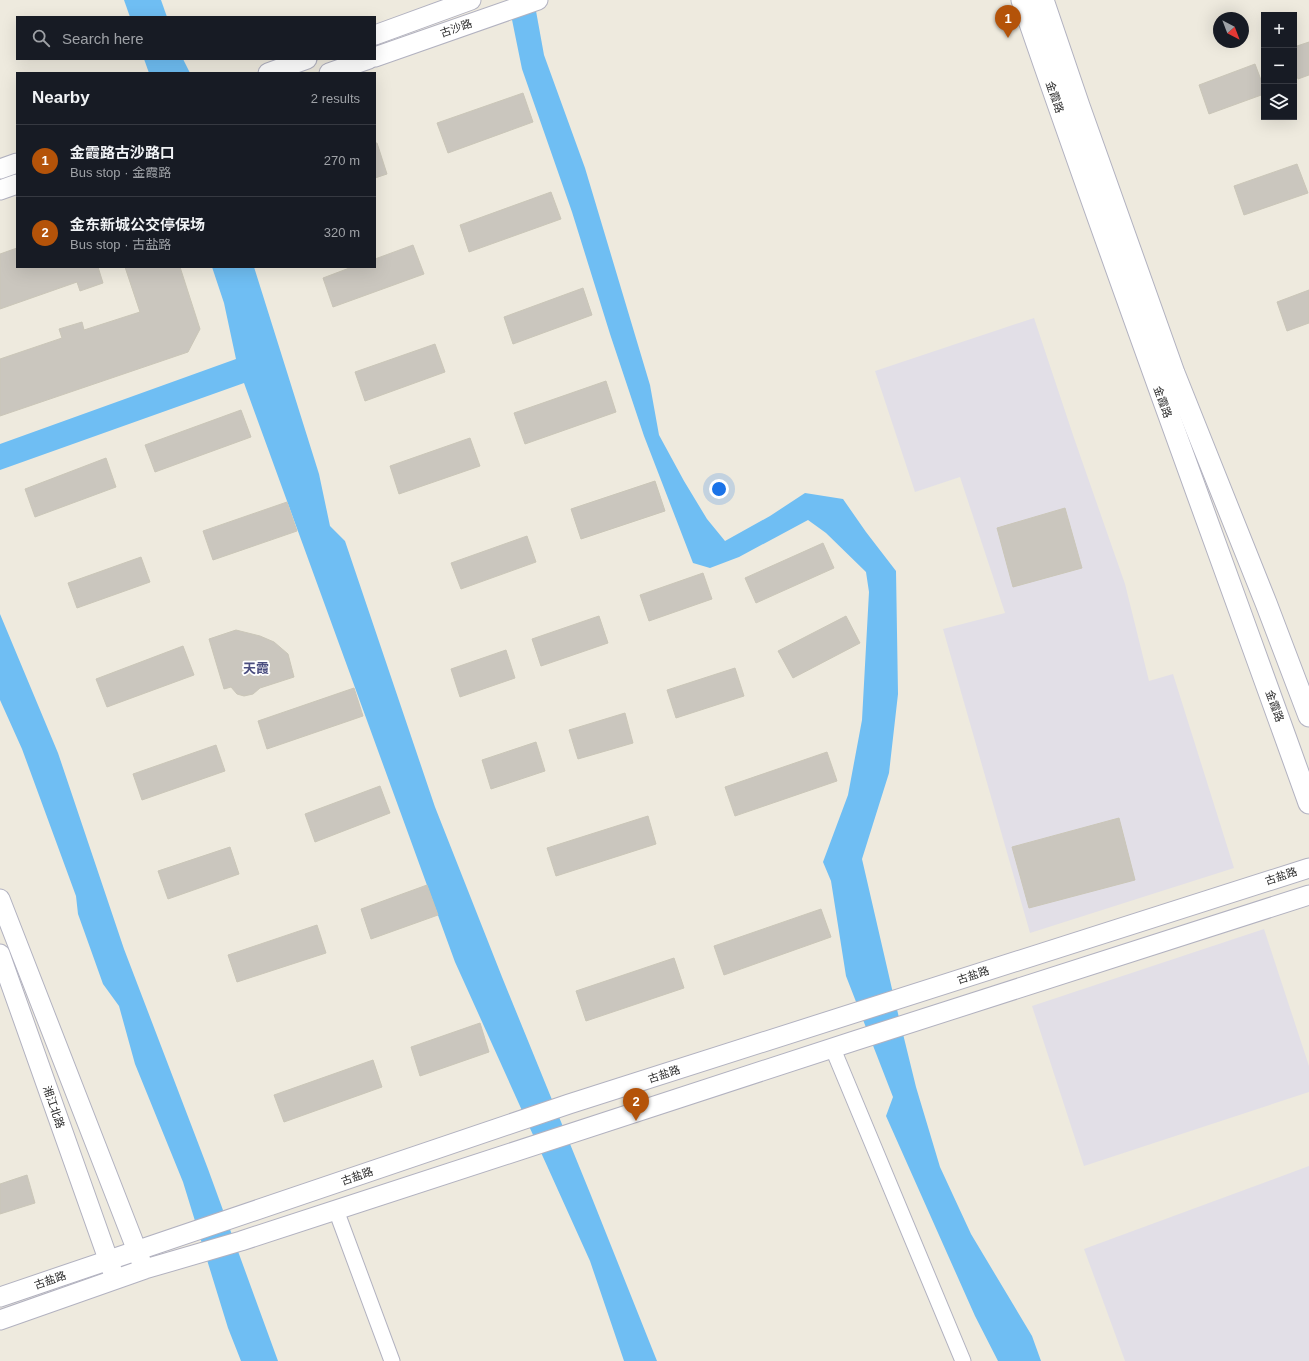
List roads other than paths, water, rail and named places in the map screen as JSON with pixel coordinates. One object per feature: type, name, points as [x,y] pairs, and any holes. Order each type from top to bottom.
[{"type":"main road","name":"金霞路","points":[[1022,0],[1146,354],[1240,609],[1309,803]]},
{"type":"main road","name":"金霞路","points":[[1043,0],[1174,373],[1309,716]]},
{"type":"street","name":"古沙路","points":[[376,34],[471,0]]},
{"type":"street","name":"古沙路","points":[[376,57],[538,0]]},
{"type":"street","points":[[271,72],[304,60]]},
{"type":"street","points":[[332,72],[366,60]]},
{"type":"street","points":[[0,169],[16,163]]},
{"type":"street","points":[[0,190],[16,184]]},
{"type":"street","name":"古盐路","points":[[0,1297],[569,1104],[1309,868]]},
{"type":"street","name":"古盐路","points":[[0,1320],[144,1269],[195,1253],[241,1241],[854,1041],[1309,895]]},
{"type":"street","points":[[0,898],[144,1269]]},
{"type":"street","name":"湘江北路","points":[[0,954],[115,1280]]},
{"type":"street","points":[[833,1049],[963,1361]]},
{"type":"street","points":[[336,1210],[392,1361]]},
{"type":"water","points":[[124,0],[161,0],[167,16],[130,16]]},
{"type":"water","points":[[508,0],[534,0],[544,55],[585,168],[650,385],[659,435],[707,519],[725,541],[770,516],[805,493],[843,499],[896,571],[898,694],[889,773],[862,859],[916,1087],[940,1167],[971,1234],[1032,1336],[1041,1361],[998,1361],[975,1316],[886,1116],[893,1097],[846,976],[831,881],[823,862],[848,795],[862,720],[869,592],[866,572],[826,533],[808,520],[739,557],[710,568],[693,563],[644,436],[572,212],[522,69]]},
{"type":"water","points":[[144,60],[184,60],[190,72],[149,72]]},
{"type":"water","points":[[212,268],[254,268],[319,474],[330,526],[345,541],[435,807],[657,1361],[624,1361],[590,1261],[455,962],[244,383],[0,470],[0,444],[236,359],[224,303]]},
{"type":"water","points":[[0,614],[58,753],[124,949],[208,1169],[278,1361],[241,1361],[228,1328],[183,1182],[135,1064],[119,1006],[103,984],[78,914],[76,896],[22,749],[0,700]]},
{"type":"place","name":"金霞路古沙路口","points":[[1008,38]]},
{"type":"place","name":"金东新城公交停保场","points":[[636,1121]]},
{"type":"district","name":"天霞","points":[[256,668]]}]
